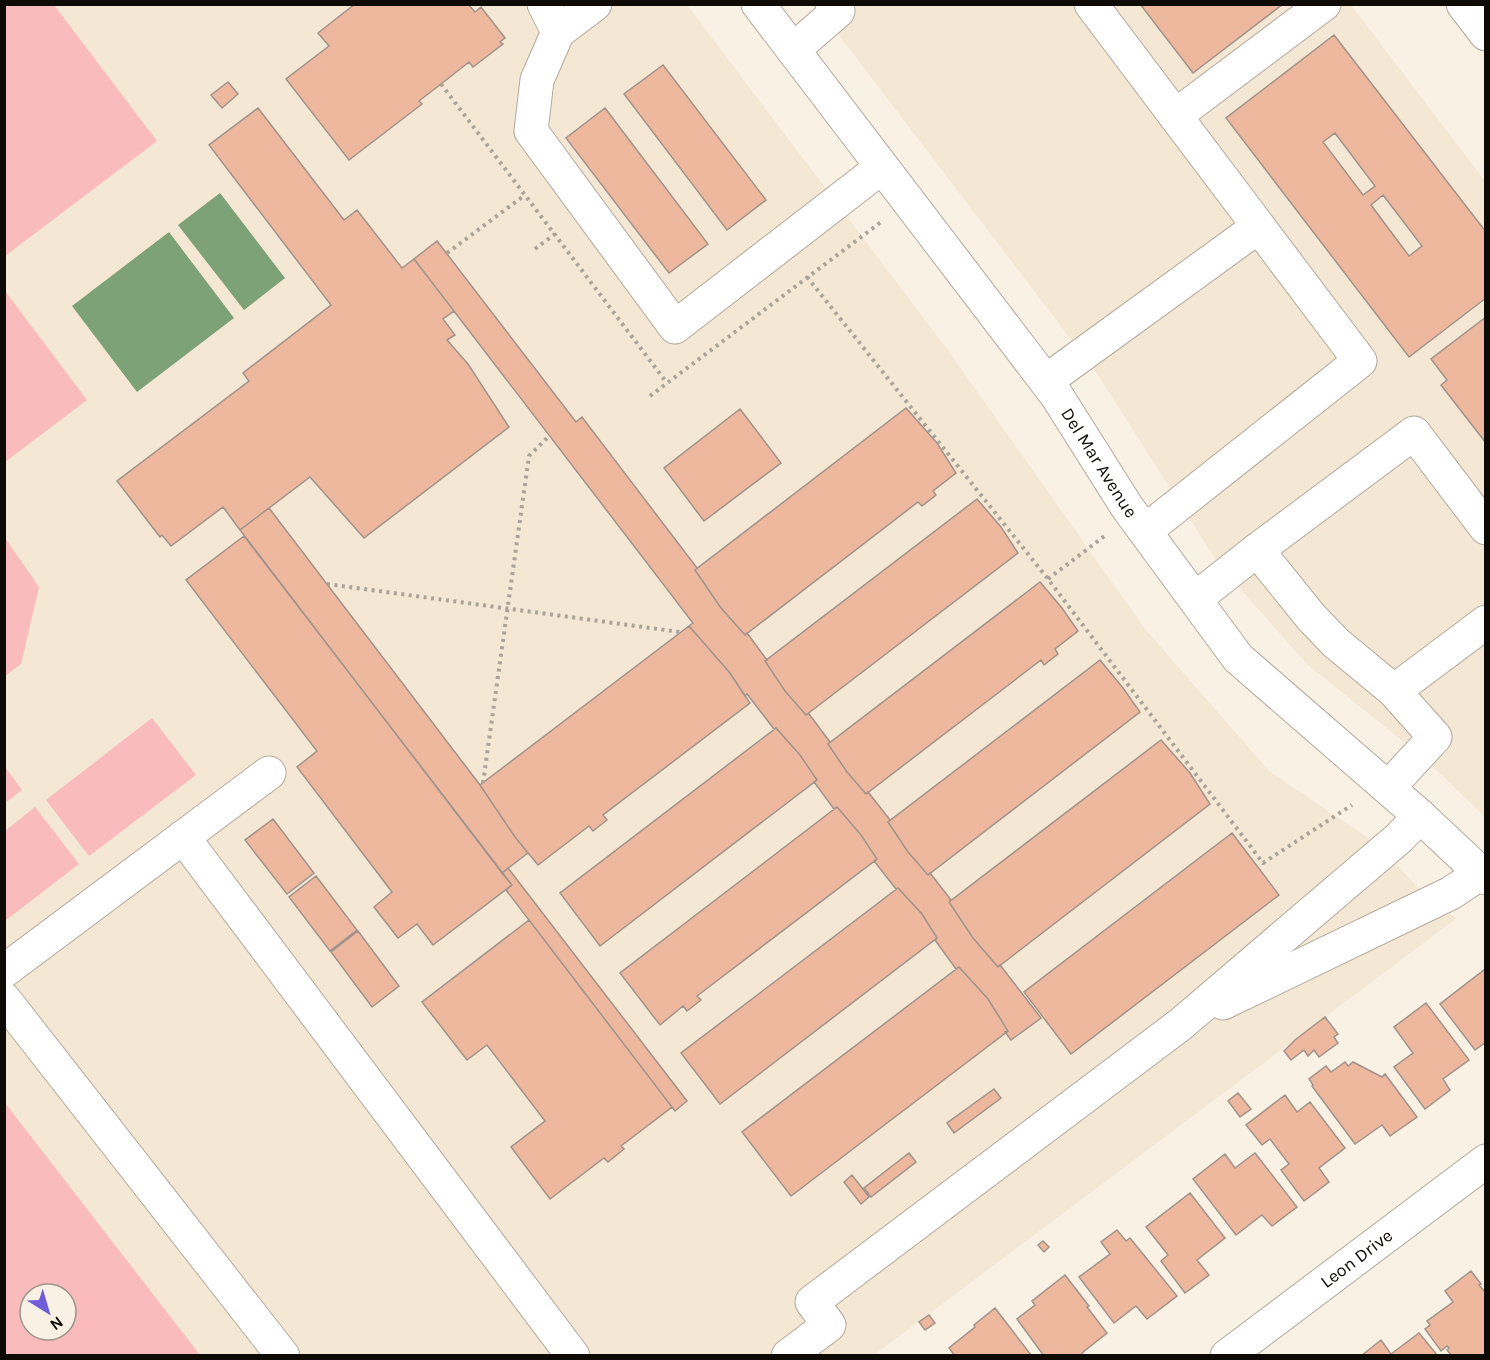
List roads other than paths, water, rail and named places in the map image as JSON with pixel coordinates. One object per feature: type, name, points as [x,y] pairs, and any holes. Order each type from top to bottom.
[{"type":"street","points":[[595,4],[551,18],[537,80],[531,131],[675,327],[882,167]]},
{"type":"street","name":"Del Mar Avenue","points":[[758,4],[1046,381],[1127,507],[1238,658],[1420,816],[1483,875]]},
{"type":"street","points":[[793,50],[838,11],[832,4]]},
{"type":"street","points":[[1091,4],[1360,361],[1145,531]]},
{"type":"street","points":[[1175,117],[1324,4]]},
{"type":"street","points":[[1463,4],[1485,34]]},
{"type":"street","points":[[1046,381],[1258,227]]},
{"type":"street","points":[[1195,599],[1413,433],[1485,528]]},
{"type":"street","points":[[1257,550],[1330,637],[1395,691],[1435,737],[1388,788]]},
{"type":"street","points":[[1395,691],[1485,622]]},
{"type":"street","points":[[4,971],[269,773]]},
{"type":"street","points":[[788,1356],[829,1325],[812,1302],[1181,1024],[1399,838],[1420,816]]},
{"type":"street","points":[[183,837],[573,1356]]},
{"type":"street","points":[[1181,1024],[1452,893],[1483,875]]},
{"type":"street","points":[[4,999],[283,1356]]},
{"type":"street","name":"Leon Drive","points":[[1227,1356],[1485,1161]]}]
